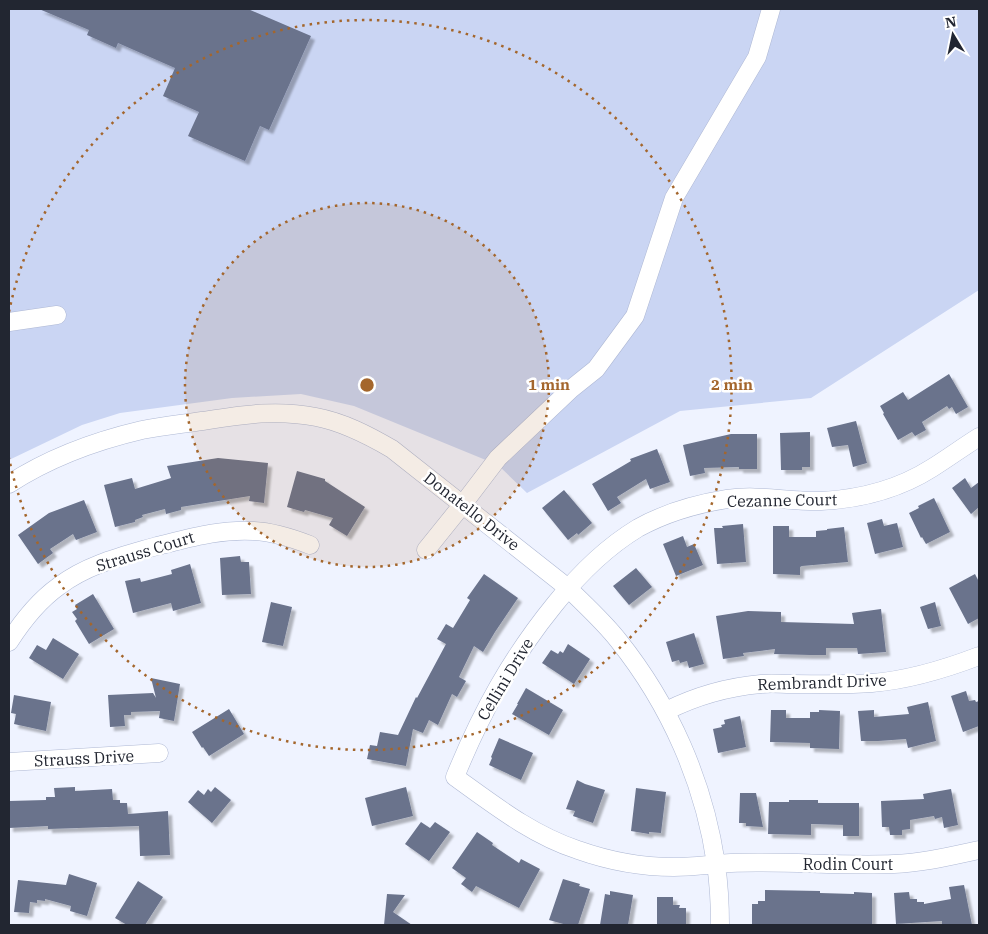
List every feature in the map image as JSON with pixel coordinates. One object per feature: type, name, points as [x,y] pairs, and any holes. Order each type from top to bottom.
[{"type":"street","points":[[426,550],[498,458],[570,389],[596,369],[635,316],[674,198],[757,57],[771,9]]},
{"type":"street","points":[[9,322],[57,315]]},
{"type":"street","name":"Donatello Drive","points":[[9,484],[58,458],[100,441],[143,430],[262,413],[288,413],[317,417],[342,424],[369,435],[392,449],[568,588],[618,640],[644,675],[666,711],[697,784],[709,825],[716,864],[720,925]]},
{"type":"street","name":"Cezanne Court","points":[[568,588],[590,564],[613,545],[639,528],[668,514],[698,504],[729,498],[762,497],[819,501],[876,493],[904,483],[931,469],[979,437]]},
{"type":"street","name":"Strauss Court","points":[[9,642],[24,619],[42,600],[82,571],[107,560],[202,534],[228,531],[256,531],[283,535],[310,544]]},
{"type":"street","name":"Cellini Drive","points":[[455,777],[488,703],[538,625],[568,588]]},
{"type":"street","name":"Rembrandt Drive","points":[[666,711],[704,694],[734,687],[762,684],[872,683],[909,678],[946,668],[979,656]]},
{"type":"street","name":"Strauss Drive","points":[[9,762],[159,753]]},
{"type":"street","name":"Rodin Court","points":[[455,777],[517,821],[547,838],[609,860],[641,865],[675,867],[731,863],[895,864],[928,861],[979,850]]},
{"type":"shaded area","points":[[9,9],[979,9],[979,290],[811,398],[680,411],[527,493],[498,465],[354,406],[301,394],[232,398],[120,413],[82,425],[9,460]]},
{"type":"building","points":[[39,9],[248,9],[311,36],[269,130],[260,126],[245,161],[188,136],[199,112],[163,96],[175,68],[118,43],[116,48],[87,35],[89,30]]},
{"type":"building","points":[[949,374],[968,407],[956,414],[952,407],[949,409],[947,406],[922,422],[926,430],[915,436],[912,432],[898,440],[880,406],[903,392],[908,400]]},
{"type":"building","points":[[856,421],[867,463],[853,467],[848,445],[832,447],[827,428]]},
{"type":"building","points":[[810,432],[810,467],[802,467],[802,470],[781,470],[780,433]]},
{"type":"building","points":[[731,434],[757,434],[757,469],[739,469],[739,467],[704,468],[705,473],[690,476],[683,445]]},
{"type":"building","points":[[657,449],[670,482],[650,489],[646,479],[617,497],[621,503],[608,511],[592,484],[631,461],[630,459]]},
{"type":"building","points":[[218,458],[268,463],[264,503],[249,501],[250,496],[181,507],[181,510],[166,514],[165,509],[142,515],[143,517],[135,520],[135,522],[115,527],[104,485],[132,478],[135,489],[171,478],[167,466]]},
{"type":"building","points":[[297,471],[325,479],[325,481],[365,507],[347,536],[329,525],[333,518],[287,507]]},
{"type":"building","points":[[965,478],[971,488],[979,482],[979,507],[971,514],[952,488]]},
{"type":"building","points":[[564,490],[592,523],[578,535],[577,533],[568,540],[542,508]]},
{"type":"building","points":[[934,498],[950,532],[926,544],[909,513]]},
{"type":"building","points":[[84,500],[97,532],[76,540],[73,534],[50,549],[53,553],[38,564],[18,535],[49,513]]},
{"type":"building","points":[[882,519],[884,526],[897,523],[903,547],[875,554],[867,523]]},
{"type":"building","points":[[743,524],[746,562],[717,564],[714,528]]},
{"type":"building","points":[[773,526],[789,526],[789,537],[816,537],[816,531],[844,527],[848,562],[802,566],[800,567],[800,575],[773,574]]},
{"type":"building","points":[[683,536],[687,547],[694,544],[703,565],[676,576],[663,544]]},
{"type":"building","points":[[240,556],[241,562],[249,562],[251,594],[222,595],[220,558]]},
{"type":"building","points":[[190,564],[201,603],[173,611],[171,603],[133,613],[125,581],[140,578],[141,582],[172,574],[171,570]]},
{"type":"building","points":[[636,568],[652,587],[629,605],[613,586]]},
{"type":"building","points":[[484,574],[518,598],[483,652],[474,646],[459,677],[466,681],[457,697],[452,694],[438,725],[429,720],[423,733],[413,729],[406,766],[367,759],[370,745],[377,746],[380,732],[398,735],[416,697],[446,644],[437,639],[446,624],[453,628],[470,600],[467,598]]},
{"type":"building","points":[[975,574],[979,582],[979,618],[968,624],[949,588]]},
{"type":"building","points":[[93,594],[114,629],[89,644],[75,621],[77,619],[72,612],[77,609],[75,605]]},
{"type":"building","points":[[271,602],[292,607],[283,646],[262,642]]},
{"type":"building","points":[[935,602],[941,626],[928,629],[920,607]]},
{"type":"building","points":[[881,609],[886,652],[858,654],[857,648],[826,648],[826,655],[774,654],[775,649],[743,653],[744,656],[723,659],[716,616],[748,611],[781,612],[781,622],[854,624],[852,613]]},
{"type":"building","points":[[694,633],[704,664],[689,668],[687,661],[680,663],[679,660],[672,662],[666,642]]},
{"type":"building","points":[[53,638],[79,654],[63,679],[29,658],[37,645],[46,650]]},
{"type":"building","points":[[568,644],[590,659],[574,684],[542,663],[551,650],[558,654],[560,651],[563,653]]},
{"type":"building","points":[[151,678],[180,684],[174,721],[159,718],[160,711],[131,712],[131,715],[124,715],[125,726],[110,727],[108,695],[153,693],[156,698]]},
{"type":"building","points":[[526,688],[563,710],[549,735],[512,714]]},
{"type":"building","points":[[966,691],[969,701],[979,701],[979,726],[963,732],[951,696]]},
{"type":"building","points":[[14,695],[51,702],[46,731],[14,724],[16,714],[11,713]]},
{"type":"building","points":[[928,702],[936,741],[908,748],[906,739],[861,741],[858,711],[874,710],[874,717],[909,714],[907,707]]},
{"type":"building","points":[[229,709],[244,734],[209,756],[192,732]]},
{"type":"building","points":[[771,710],[786,710],[786,718],[810,718],[810,712],[819,712],[819,710],[840,711],[839,749],[810,748],[810,743],[770,742]]},
{"type":"building","points":[[740,716],[746,747],[718,753],[713,729],[722,727],[721,725],[725,724],[724,720]]},
{"type":"building","points":[[499,738],[533,753],[521,780],[489,765]]},
{"type":"building","points":[[577,780],[605,790],[593,823],[573,816],[575,811],[566,809]]},
{"type":"building","points":[[75,787],[75,791],[112,789],[113,800],[127,803],[128,814],[168,811],[170,855],[140,856],[139,826],[48,829],[48,826],[9,828],[9,801],[46,800],[46,797],[55,797],[54,788]]},
{"type":"building","points":[[215,787],[231,800],[212,823],[188,802],[198,790],[204,795],[208,789],[211,792]]},
{"type":"building","points":[[406,787],[413,816],[372,826],[365,798]]},
{"type":"building","points":[[636,788],[666,792],[661,833],[649,832],[649,834],[631,831]]},
{"type":"building","points":[[951,789],[958,825],[944,828],[942,817],[935,819],[934,816],[910,820],[910,829],[902,830],[902,835],[890,835],[889,827],[882,827],[881,801],[924,799],[923,794]]},
{"type":"building","points":[[740,793],[756,793],[763,827],[746,826],[746,823],[739,823]]},
{"type":"building","points":[[789,800],[818,800],[818,803],[859,803],[859,836],[843,836],[843,825],[811,824],[811,835],[768,834],[769,802],[789,802]]},
{"type":"building","points":[[421,822],[430,828],[435,822],[450,832],[429,861],[405,844]]},
{"type":"building","points":[[477,832],[493,843],[492,845],[519,863],[521,859],[540,869],[519,908],[476,886],[472,892],[461,884],[466,878],[452,868]]},
{"type":"building","points":[[69,874],[97,883],[87,916],[70,911],[71,906],[45,899],[45,901],[37,900],[37,903],[30,902],[29,913],[14,912],[18,880],[66,885]]},
{"type":"building","points":[[563,879],[590,889],[578,925],[567,925],[549,920]]},
{"type":"building","points":[[138,881],[163,897],[145,925],[127,925],[115,918]]},
{"type":"building","points":[[964,885],[972,925],[942,925],[942,921],[896,924],[894,893],[909,892],[910,899],[917,899],[917,902],[924,902],[924,904],[951,899],[949,887]]},
{"type":"building","points":[[765,890],[854,894],[854,892],[872,893],[872,925],[752,925],[752,904],[758,904],[758,901],[765,901]]},
{"type":"building","points":[[610,891],[633,895],[628,925],[600,925],[605,894],[610,895]]},
{"type":"building","points":[[387,894],[405,895],[393,912],[412,925],[384,925]]},
{"type":"building","points":[[657,897],[673,897],[673,905],[680,905],[679,908],[686,908],[686,925],[657,925]]}]
